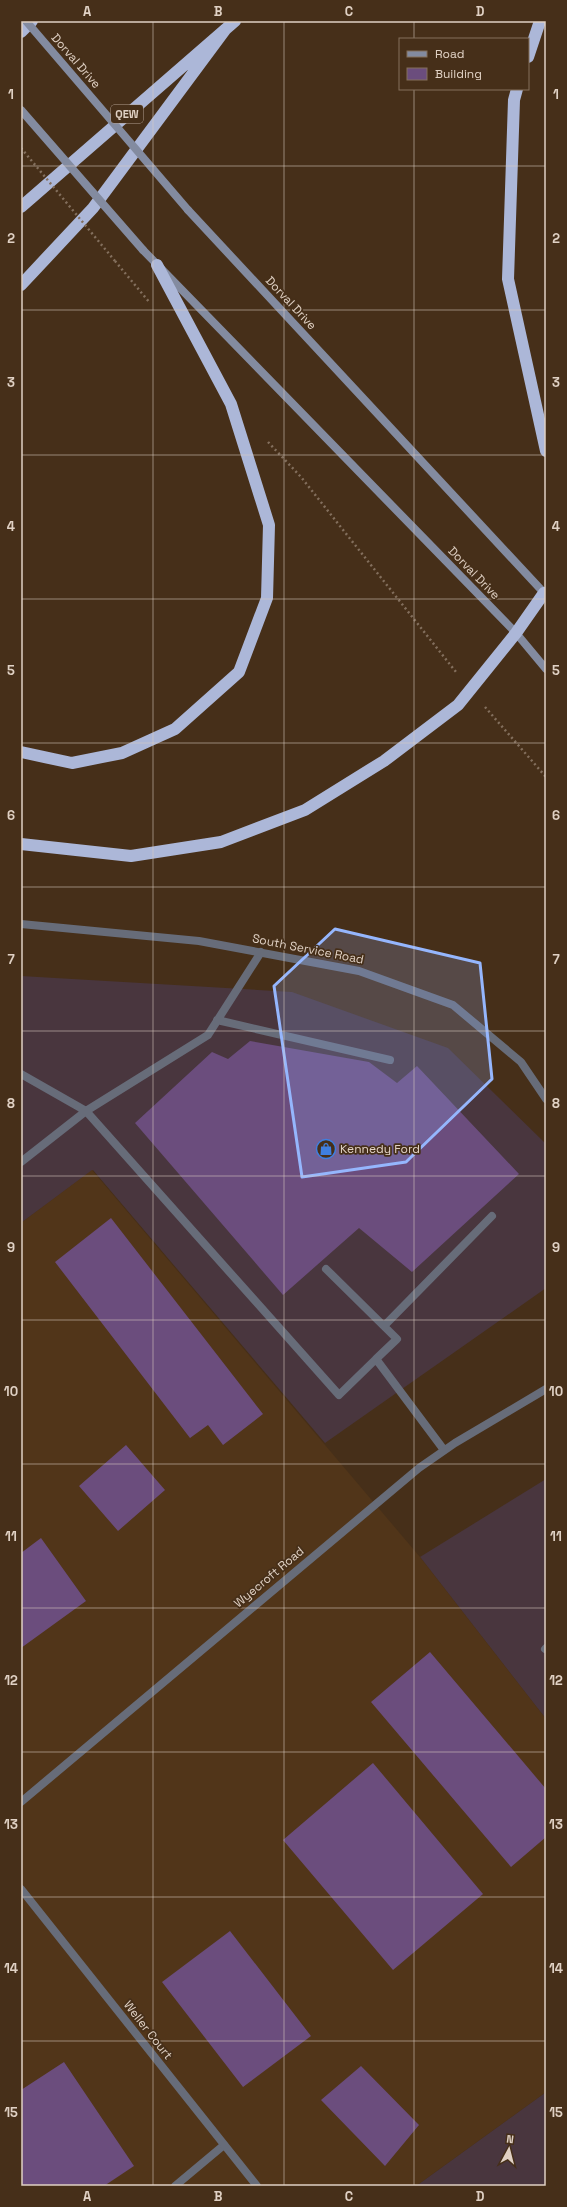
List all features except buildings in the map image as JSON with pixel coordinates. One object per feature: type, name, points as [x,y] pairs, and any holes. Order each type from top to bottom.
[{"type":"highway","points":[[21,32],[32,21]]},
{"type":"highway","name":"QEW","points":[[21,207],[234,21]]},
{"type":"highway","points":[[529,54],[540,21]]},
{"type":"highway","points":[[21,285],[93,208],[225,30]]},
{"type":"highway","points":[[518,90],[514,100],[508,279],[546,451]]},
{"type":"highway","points":[[21,752],[72,763],[122,753],[176,729],[239,672],[267,598],[269,525],[231,404],[157,265]]},
{"type":"highway","points":[[21,844],[131,856],[221,842],[305,810],[384,761],[458,705],[471,691],[545,594]]},
{"type":"main road","name":"Dorval Drive","points":[[26,21],[188,210],[545,594]]},
{"type":"main road","name":"Dorval Drive","points":[[21,110],[157,265],[516,633],[546,669]]},
{"type":"street","name":"South Service Road","points":[[21,924],[199,941],[359,970],[453,1005],[521,1062],[546,1099]]},
{"type":"street","points":[[21,1162],[86,1111],[208,1035],[261,952]]},
{"type":"street","points":[[217,1020],[390,1060]]},
{"type":"street","points":[[21,1074],[86,1111],[339,1395],[397,1339],[385,1325],[326,1269]]},
{"type":"street","points":[[385,1325],[492,1216]]},
{"type":"street","points":[[376,1359],[444,1450]]},
{"type":"street","name":"Wyecroft Road","points":[[21,1802],[418,1468],[444,1450],[546,1389]]},
{"type":"street","name":"Weller Court","points":[[21,1889],[257,2186]]},
{"type":"street","points":[[175,2186],[224,2145]]},
{"type":"path","points":[[21,148],[150,304]]},
{"type":"path","points":[[263,437],[301,477],[471,691],[546,778]]},
{"type":"highlighted area","points":[[335,929],[480,963],[492,1079],[406,1162],[302,1177],[274,986]]},
{"type":"shaded area","points":[[21,976],[292,992],[448,1048],[546,1144],[546,1288],[325,1443],[93,1170],[21,1223]]},
{"type":"shaded area","points":[[92,1170],[420,1557],[546,1719],[546,2092],[416,2186],[21,2186],[21,1223]]},
{"type":"shaded area","points":[[546,1479],[546,1719],[420,1557]]},
{"type":"shaded area","points":[[546,2092],[546,2186],[416,2186]]},
{"type":"place","name":"Kennedy Ford","points":[[326,1149]]}]
